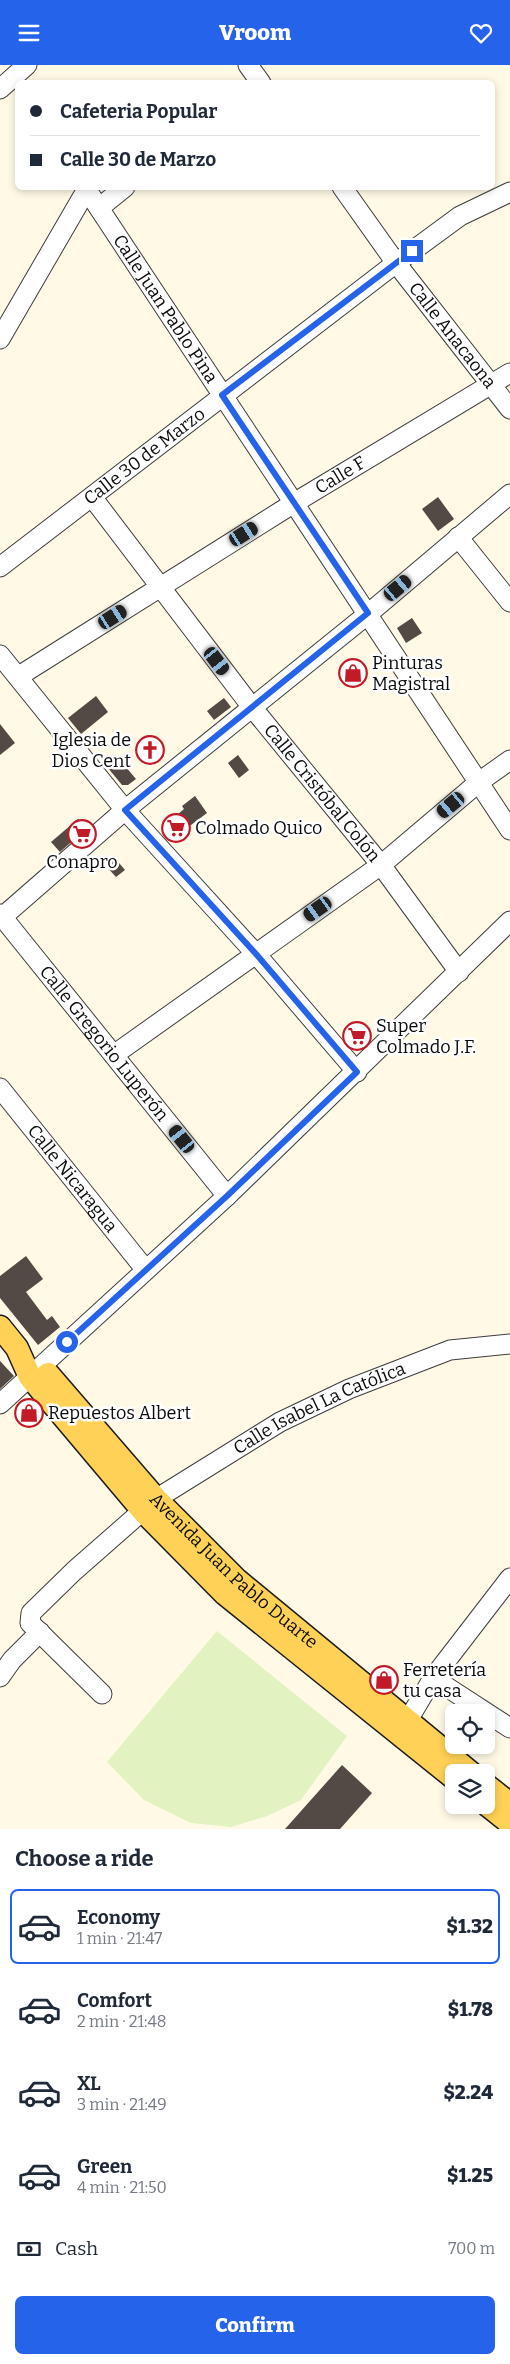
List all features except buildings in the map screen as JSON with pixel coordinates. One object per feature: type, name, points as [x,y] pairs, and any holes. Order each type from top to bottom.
[{"type":"main road","name":"Avenida Juan Pablo Duarte","points":[[0,1327],[149,1505],[237,1580],[403,1728],[445,1770]]},
{"type":"main road","name":"Avenida Juan Pablo Duarte","points":[[403,1728],[457,1764]]},
{"type":"main road","points":[[495,1792],[510,1804]]},
{"type":"main road","points":[[495,1811],[510,1823]]},
{"type":"street","points":[[10,84],[27,65]]},
{"type":"street","points":[[1,336],[85,190]]},
{"type":"street","name":"Calle Juan Pablo Pina","points":[[87,190],[510,830]]},
{"type":"street","points":[[99,208],[121,190]]},
{"type":"street","name":"Calle Anacaona","points":[[344,190],[396,263],[510,409]]},
{"type":"street","name":"Calle 30 de Marzo","points":[[0,567],[396,263],[460,217],[510,192]]},
{"type":"street","name":"Calle F","points":[[19,676],[294,503],[510,373]]},
{"type":"street","points":[[1,917],[125,810],[368,613],[510,494]]},
{"type":"street","name":"Calle Cristóbal Colón","points":[[92,497],[251,706],[381,865],[459,971]]},
{"type":"street","points":[[458,537],[510,601]]},
{"type":"street","points":[[0,655],[19,676],[125,810],[256,954],[357,1072]]},
{"type":"street","points":[[115,1054],[381,865],[479,782],[510,760]]},
{"type":"street","name":"Calle Gregorio Luperón","points":[[1,917],[115,1054],[227,1196]]},
{"type":"street","points":[[0,1404],[145,1269],[227,1196],[357,1072],[510,921]]},
{"type":"street","name":"Calle Nicaragua","points":[[0,1088],[145,1269]]},
{"type":"street","name":"Calle Isabel La Católica","points":[[40,1633],[30,1623],[31,1613],[74,1571],[149,1505],[280,1422],[349,1389],[450,1350],[510,1344]]},
{"type":"street","points":[[403,1728],[433,1678],[510,1578]]},
{"type":"street","points":[[0,1677],[12,1660],[40,1633],[102,1694]]},
{"type":"street","points":[[433,1678],[510,1728]]},
{"type":"green space","points":[[217,1631],[347,1736],[301,1800],[267,1816],[231,1827],[191,1823],[144,1800],[107,1762]]},
{"type":"place","name":"Pinturas Magistral","points":[[353,673]]},
{"type":"place","name":"Iglesia de Dios Cent","points":[[150,750]]},
{"type":"place","name":"Colmado Quico","points":[[176,828]]},
{"type":"place","name":"Conapro","points":[[82,834]]},
{"type":"place","name":"Super Colmado J.F.","points":[[357,1036]]},
{"type":"place","name":"Repuestos Albert","points":[[29,1413]]},
{"type":"place","name":"Ferretería tu casa","points":[[384,1680]]},
{"type":"route","points":[[67,1342],[227,1196],[299,1125],[357,1072],[256,954],[125,810],[368,613],[222,395],[412,251]]}]
